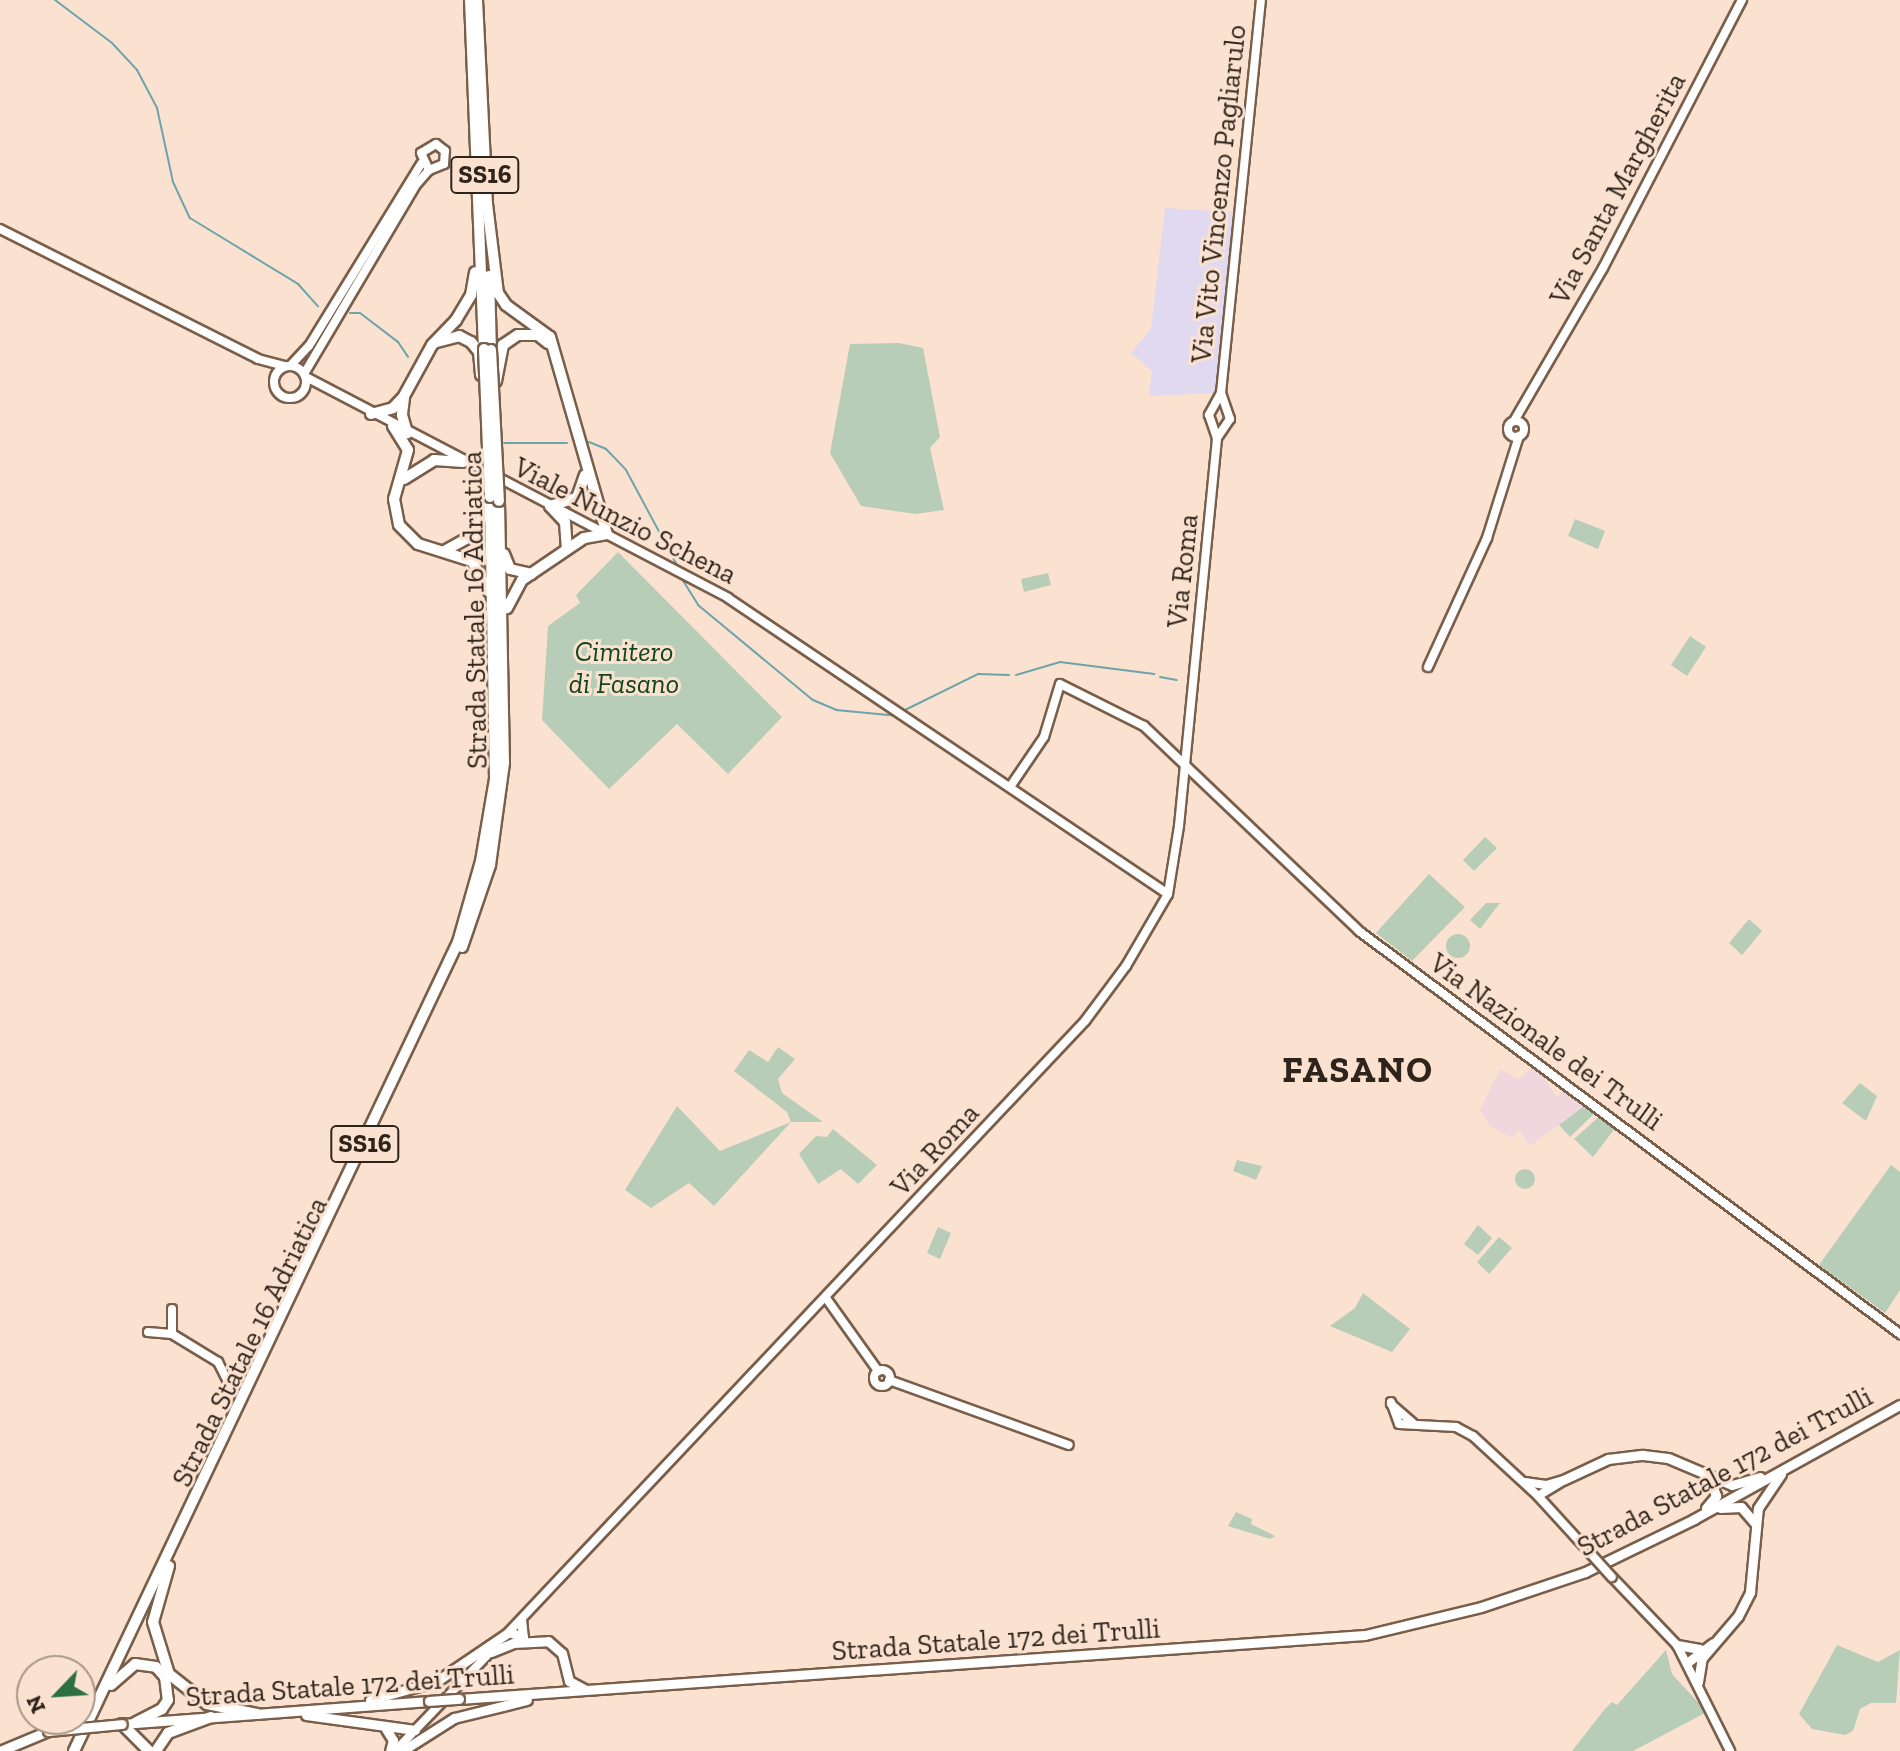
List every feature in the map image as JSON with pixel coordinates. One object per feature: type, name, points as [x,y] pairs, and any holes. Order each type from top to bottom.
[{"type":"highway","name":"Strada Statale 16 Adriatica","points":[[468,0],[476,218],[488,352]]},
{"type":"highway","name":"Strada Statale 16 Adriatica","points":[[77,1751],[458,942],[491,807],[494,641],[487,204],[477,0]]},
{"type":"highway","points":[[487,204],[498,293],[506,305],[555,348],[585,469],[607,534],[584,538],[531,574],[508,597],[506,653]]},
{"type":"highway","points":[[371,414],[393,408],[404,396],[436,341],[471,295],[476,218]]},
{"type":"highway","points":[[436,341],[459,336],[488,352],[518,335],[539,332]]},
{"type":"highway","points":[[404,396],[402,415],[407,433]]},
{"type":"highway","name":"Strada Statale 16 Adriatica","points":[[77,1751],[428,1027],[471,927],[497,820],[504,763],[506,653],[500,527],[492,497],[488,460],[490,398]]},
{"type":"highway","points":[[393,426],[408,450],[394,511],[406,536],[472,561],[484,574],[494,641]]},
{"type":"highway","points":[[398,487],[422,464],[463,462]]},
{"type":"highway","points":[[567,549],[565,522],[550,506],[577,498],[586,484],[585,469]]},
{"type":"highway","points":[[445,550],[477,533],[492,497]]},
{"type":"highway","points":[[500,527],[510,569],[531,574]]},
{"type":"highway","points":[[171,1562],[153,1622],[169,1674],[207,1704],[257,1714]]},
{"type":"highway","points":[[111,1685],[135,1664],[156,1667],[165,1677],[168,1700],[162,1709],[135,1723]]},
{"type":"highway","points":[[156,1751],[168,1733],[211,1717]]},
{"type":"highway","points":[[122,1724],[149,1751]]},
{"type":"main road","name":"Strada Statale 172 dei Trulli","points":[[96,1726],[1365,1635],[1553,1584],[1694,1519],[1899,1405]]},
{"type":"main road","points":[[1563,1480],[1608,1459],[1643,1455],[1668,1458],[1732,1485],[1786,1468]]},
{"type":"main road","points":[[1688,1662],[1701,1654],[1738,1616],[1750,1592],[1761,1498],[1786,1468]]},
{"type":"main road","points":[[1694,1519],[1716,1496],[1710,1478]]},
{"type":"main road","points":[[1708,1511],[1741,1507],[1756,1524]]},
{"type":"main road","points":[[521,1619],[526,1639]]},
{"type":"main road","points":[[323,1709],[437,1681],[509,1632],[556,1646],[566,1675],[576,1687],[591,1691]]},
{"type":"main road","points":[[491,1652],[526,1639]]},
{"type":"main road","points":[[1677,1645],[1701,1654]]},
{"type":"main road","points":[[1698,1682],[1701,1654]]},
{"type":"main road","points":[[533,1695],[556,1688],[566,1675]]},
{"type":"main road","points":[[402,1751],[454,1718],[568,1693]]},
{"type":"main road","points":[[283,1712],[386,1729],[415,1730]]},
{"type":"main road","points":[[386,1729],[393,1740],[393,1751]]},
{"type":"main road","points":[[0,1751],[38,1735]]},
{"type":"main road","points":[[15,1751],[41,1735]]},
{"type":"street","name":"Via Vito Vincenzo Pagliarulo","points":[[1225,407],[1221,393],[1261,0]]},
{"type":"street","name":"Via Santa Margherita","points":[[1518,423],[1742,0]]},
{"type":"street","points":[[274,382],[309,346],[425,167],[305,375],[301,394]]},
{"type":"street","points":[[0,229],[258,359],[287,366],[305,375]]},
{"type":"street","points":[[258,359],[282,396],[323,391]]},
{"type":"street","name":"Viale Nunzio Schena","points":[[305,375],[323,391],[728,598],[1168,894]]},
{"type":"street","name":"Via Vito Vincenzo Pagliarulo","points":[[1213,408],[1221,393]]},
{"type":"street","points":[[1225,407],[1230,419],[1223,427],[1212,425],[1209,415],[1213,408],[1225,407]]},
{"type":"street","points":[[1515,436],[1508,429],[1518,423]]},
{"type":"street","points":[[1428,667],[1487,538],[1515,446],[1518,423]]},
{"type":"street","name":"Via Roma","points":[[1212,425],[1217,438]]},
{"type":"street","name":"Via Roma","points":[[393,1751],[491,1652],[1085,1021],[1126,966],[1168,894],[1185,764],[1217,438],[1223,427]]},
{"type":"street","name":"Via Nazionale dei Trulli","points":[[1010,787],[1044,737],[1060,684],[1144,726],[1347,921],[1900,1334]]},
{"type":"street","points":[[826,1298],[878,1371],[886,1371],[889,1380],[1069,1445]]},
{"type":"street","points":[[172,1309],[172,1334]]},
{"type":"street","points":[[161,1320],[172,1334],[218,1362],[229,1384]]},
{"type":"street","points":[[148,1332],[172,1334]]},
{"type":"street","points":[[1414,1424],[1462,1429],[1538,1496],[1677,1645],[1730,1751]]},
{"type":"street","points":[[1538,1496],[1563,1480]]},
{"type":"street","points":[[1524,1482],[1550,1488]]},
{"type":"street","points":[[1550,1488],[1554,1514]]},
{"type":"shaded area","points":[[1165,208],[1234,212],[1216,393],[1149,396],[1152,371],[1131,353],[1151,329]]},
{"type":"shaded area","points":[[1535,1065],[1557,1097],[1565,1088],[1587,1104],[1530,1146],[1519,1130],[1512,1138],[1490,1126],[1480,1110],[1500,1069],[1519,1079]]},
{"type":"green space","points":[[899,343],[923,348],[940,437],[930,448],[944,510],[915,514],[861,506],[830,453],[850,344]]},
{"type":"green space","points":[[1575,519],[1605,531],[1598,549],[1568,536]]},
{"type":"green space","name":"Cimitero di Fasano","points":[[618,552],[782,717],[728,774],[677,724],[609,789],[542,720],[548,626],[580,603],[576,595]]},
{"type":"green space","points":[[1048,573],[1051,585],[1024,592],[1021,579]]},
{"type":"green space","points":[[1690,636],[1706,647],[1687,676],[1671,665]]},
{"type":"green space","points":[[1485,837],[1497,848],[1474,871],[1463,860]]},
{"type":"green space","points":[[1429,874],[1465,907],[1412,961],[1376,933]]},
{"type":"green space","points":[[1486,903],[1500,903],[1480,929],[1470,920]]},
{"type":"green space","points":[[1749,919],[1762,931],[1742,955],[1729,943]]},
{"type":"green space","points":[[1458,934],[1469,941],[1470,946],[1463,957],[1458,958],[1447,951],[1446,946],[1453,935]]},
{"type":"green space","points":[[778,1047],[795,1059],[778,1079],[782,1093],[823,1122],[791,1122],[787,1112],[734,1071],[749,1050],[768,1062]]},
{"type":"green space","points":[[1860,1083],[1877,1096],[1866,1121],[1842,1103]]},
{"type":"green space","points":[[1587,1104],[1597,1111],[1570,1137],[1559,1125]]},
{"type":"green space","points":[[677,1106],[720,1151],[791,1122],[714,1206],[689,1183],[651,1208],[625,1190]]},
{"type":"green space","points":[[1601,1115],[1616,1127],[1593,1157],[1574,1139]]},
{"type":"green space","points":[[833,1129],[877,1165],[858,1184],[841,1169],[818,1184],[799,1154],[816,1136],[827,1137]]},
{"type":"green space","points":[[1237,1160],[1262,1166],[1256,1180],[1233,1171]]},
{"type":"green space","points":[[1891,1165],[1900,1172],[1900,1290],[1885,1313],[1819,1265]]},
{"type":"green space","points":[[1525,1169],[1532,1172],[1535,1179],[1532,1186],[1525,1189],[1518,1186],[1515,1179],[1518,1172]]},
{"type":"green space","points":[[1478,1225],[1492,1238],[1478,1255],[1464,1244]]},
{"type":"green space","points":[[938,1227],[951,1233],[940,1259],[927,1253]]},
{"type":"green space","points":[[1499,1237],[1512,1248],[1489,1274],[1477,1262]]},
{"type":"green space","points":[[1363,1293],[1410,1329],[1392,1352],[1330,1326],[1355,1308]]},
{"type":"green space","points":[[1236,1512],[1252,1519],[1251,1524],[1275,1536],[1270,1539],[1228,1526]]},
{"type":"green space","points":[[1837,1645],[1878,1662],[1900,1650],[1896,1703],[1871,1703],[1860,1709],[1853,1731],[1845,1735],[1812,1729],[1799,1714]]},
{"type":"green space","points":[[1666,1650],[1672,1674],[1707,1712],[1633,1751],[1572,1751],[1604,1710],[1612,1702],[1617,1705]]},
{"type":"waterway","points":[[55,0],[112,43],[137,70],[157,108],[173,182],[190,218],[298,284],[318,306]]},
{"type":"waterway","points":[[350,313],[360,313],[398,342],[408,357]]},
{"type":"waterway","points":[[589,442],[606,449],[626,470],[677,565]]},
{"type":"waterway","points":[[504,443],[567,443]]},
{"type":"waterway","points":[[682,579],[698,605],[813,700],[836,710],[899,716]]},
{"type":"waterway","points":[[1016,675],[1060,662],[1154,674]]},
{"type":"waterway","points":[[903,711],[978,674],[1009,675]]},
{"type":"waterway","points":[[1160,677],[1177,680]]},
{"type":"district","name":"FASANO","points":[[1358,1070]]}]
